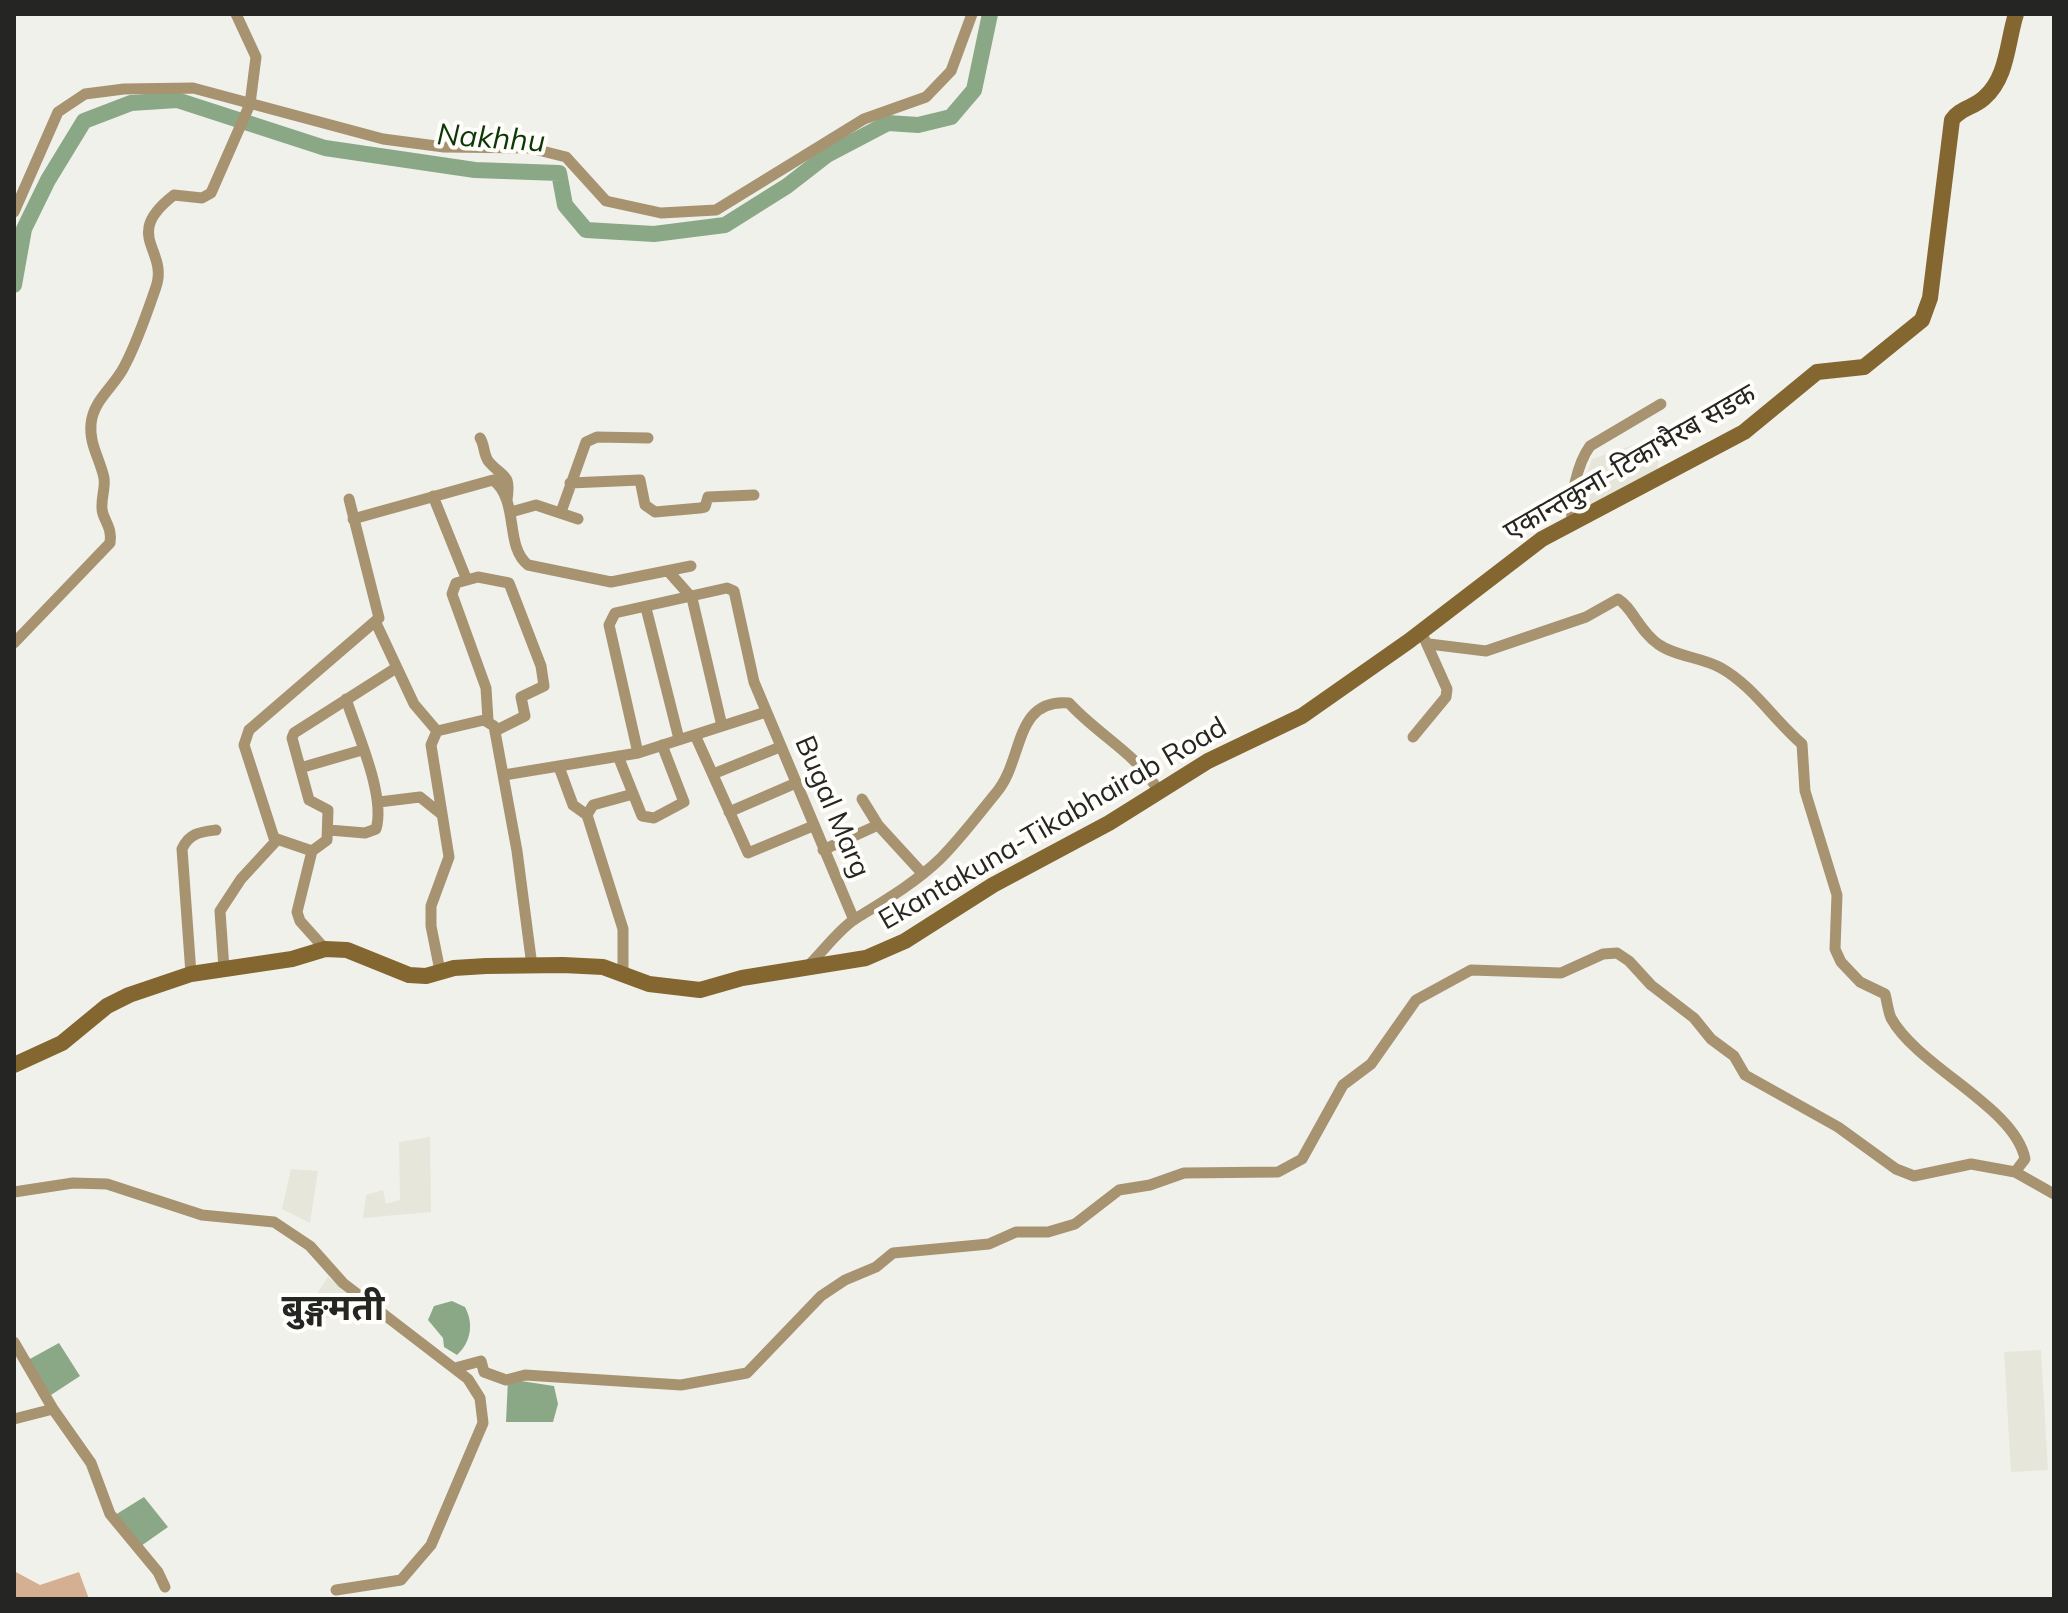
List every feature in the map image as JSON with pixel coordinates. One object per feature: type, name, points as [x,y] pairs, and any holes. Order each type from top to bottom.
[{"type":"main road","name":"एकान्तकुना-टिकाभैरब सडक","points":[[1419,640],[1486,580],[1572,520],[1744,432],[1817,372],[1864,367],[1922,320],[1930,298],[1952,120],[1963,108],[1984,98],[1996,81],[2010,50],[2016,14]]},
{"type":"main road","name":"Ekantakuna-Tikabhairab Road","points":[[14,1065],[62,1043],[107,1006],[191,974],[292,959],[325,949],[347,950],[409,975],[532,966],[603,967],[649,984],[700,990],[806,967],[866,958],[905,941],[993,885],[1109,823],[1208,761],[1302,716],[1419,640]]},
{"type":"street","points":[[14,643],[110,543],[111,534],[102,508],[104,478],[92,445],[90,423],[103,393],[124,368],[157,284],[156,265],[146,235],[148,227],[174,195],[202,198],[211,193],[234,147],[249,107],[256,57],[236,14]]},
{"type":"street","points":[[14,212],[58,112],[85,94],[124,89],[193,88],[249,107],[383,139],[444,147],[530,148],[566,157],[606,201],[661,213],[716,210],[864,119],[926,97],[951,71],[972,14]]},
{"type":"street","points":[[1572,520],[1570,501],[1583,456],[1590,446],[1661,404]]},
{"type":"street","points":[[480,438],[490,463],[505,474],[519,555],[528,565],[611,582],[691,566]]},
{"type":"street","points":[[561,512],[583,446],[591,439],[648,438]]},
{"type":"street","points":[[353,519],[493,480],[509,506]]},
{"type":"street","points":[[570,483],[640,480],[645,505],[655,512],[705,507],[708,497],[717,495],[754,495]]},
{"type":"street","points":[[433,496],[466,578]]},
{"type":"street","points":[[312,851],[299,844],[276,841],[270,832],[244,745],[245,736],[376,623],[379,612],[349,499]]},
{"type":"street","points":[[509,506],[536,505],[578,519]]},
{"type":"street","points":[[668,571],[692,598],[722,726]]},
{"type":"street","points":[[440,971],[431,926],[431,906],[449,857],[431,745],[437,731],[467,721],[492,726],[525,716],[521,697],[544,686],[541,666],[509,583],[466,578],[456,583],[452,594],[486,688],[492,726],[504,775],[532,966]]},
{"type":"street","name":"Bugal Marg","points":[[638,753],[609,625],[615,613],[727,588],[734,591],[754,682],[854,920]]},
{"type":"street","points":[[1419,640],[1486,651],[1586,617],[1618,599],[1625,603],[1637,627],[1660,646],[1721,668],[1745,685],[1769,715],[1802,744],[1805,791],[1837,895],[1835,949],[1841,962],[1860,982],[1885,994],[1891,1017],[1899,1027],[1952,1081],[1999,1118],[2017,1139],[2025,1159],[2015,1172]]},
{"type":"street","points":[[646,608],[679,739]]},
{"type":"street","points":[[376,623],[414,704],[437,731]]},
{"type":"street","points":[[1413,737],[1446,697],[1447,689],[1419,640]]},
{"type":"street","points":[[325,949],[300,921],[297,912],[312,851],[323,844],[329,830],[328,810],[309,800],[294,733],[396,668]]},
{"type":"street","points":[[329,830],[372,831],[378,822],[379,802],[346,699]]},
{"type":"street","points":[[806,967],[854,920],[882,905],[946,852],[1003,786],[1008,767],[1020,748],[1024,729],[1032,715],[1051,701],[1069,703],[1085,720],[1128,750],[1158,790]]},
{"type":"street","name":"Bugal Marg","points":[[504,775],[638,753],[766,712]]},
{"type":"street","points":[[695,735],[748,853],[813,826]]},
{"type":"street","points":[[618,756],[646,819],[679,807],[684,802],[662,745]]},
{"type":"street","points":[[713,774],[780,747]]},
{"type":"street","points":[[300,768],[362,750]]},
{"type":"street","points":[[559,767],[573,805],[587,815],[623,929],[623,973]]},
{"type":"street","points":[[729,812],[796,783]]},
{"type":"street","points":[[587,815],[593,805],[633,794]]},
{"type":"street","points":[[379,802],[420,797],[441,814]]},
{"type":"street","points":[[862,799],[878,825],[922,873]]},
{"type":"street","points":[[823,850],[878,825]]},
{"type":"street","points":[[191,974],[182,849],[186,840],[199,832],[216,830]]},
{"type":"street","points":[[224,969],[220,911],[241,879],[276,841]]},
{"type":"street","points":[[455,1368],[481,1361],[484,1372],[506,1380],[525,1375],[681,1385],[747,1373],[821,1296],[845,1280],[876,1267],[893,1253],[989,1244],[1016,1232],[1048,1232],[1075,1224],[1119,1190],[1150,1185],[1184,1173],[1278,1172],[1302,1159],[1343,1085],[1371,1064],[1416,1000],[1471,970],[1561,973],[1603,954],[1617,953],[1629,961],[1651,985],[1694,1018],[1711,1039],[1734,1056],[1745,1075],[1838,1127],[1896,1169],[1914,1176],[1971,1164],[2015,1172],[2054,1194]]},
{"type":"street","points":[[14,1192],[73,1183],[107,1184],[202,1215],[274,1222],[310,1246],[343,1283],[468,1379],[480,1398],[483,1423],[431,1545],[401,1580],[336,1590]]},
{"type":"street","points":[[14,1342],[18,1361],[91,1463],[110,1514],[158,1572],[165,1587]]},
{"type":"street","points":[[14,1419],[53,1409]]},
{"type":"shaded area","points":[[1661,436],[1657,475],[1596,508],[1573,512],[1592,459]]},
{"type":"shaded area","points":[[430,1137],[431,1212],[363,1218],[366,1195],[383,1190],[386,1204],[400,1200],[399,1142]]},
{"type":"shaded area","points":[[291,1169],[318,1171],[310,1223],[282,1209]]},
{"type":"shaded area","points":[[328,1277],[363,1304],[363,1312],[348,1317],[300,1319]]},
{"type":"shaded area","points":[[452,1301],[465,1307],[470,1326],[468,1339],[457,1355],[444,1347],[443,1338],[428,1320],[434,1306]]},
{"type":"shaded area","points":[[59,1343],[80,1376],[51,1395],[28,1360]]},
{"type":"shaded area","points":[[2041,1350],[2048,1470],[2011,1472],[2004,1352]]},
{"type":"shaded area","points":[[508,1379],[554,1386],[558,1404],[553,1422],[506,1422]]},
{"type":"shaded area","points":[[144,1497],[168,1527],[141,1546],[115,1515]]},
{"type":"shaded area","points":[[14,1571],[40,1585],[79,1572],[89,1599],[14,1599]]},
{"type":"waterway","name":"Nakhhu","points":[[14,285],[24,229],[48,180],[84,121],[131,103],[177,100],[325,148],[475,170],[559,173],[565,205],[586,230],[654,234],[725,225],[787,186],[827,155],[888,123],[918,125],[951,117],[974,90],[990,14]]},
{"type":"district","name":"बुङ्गमती","points":[[333,1309]]}]
